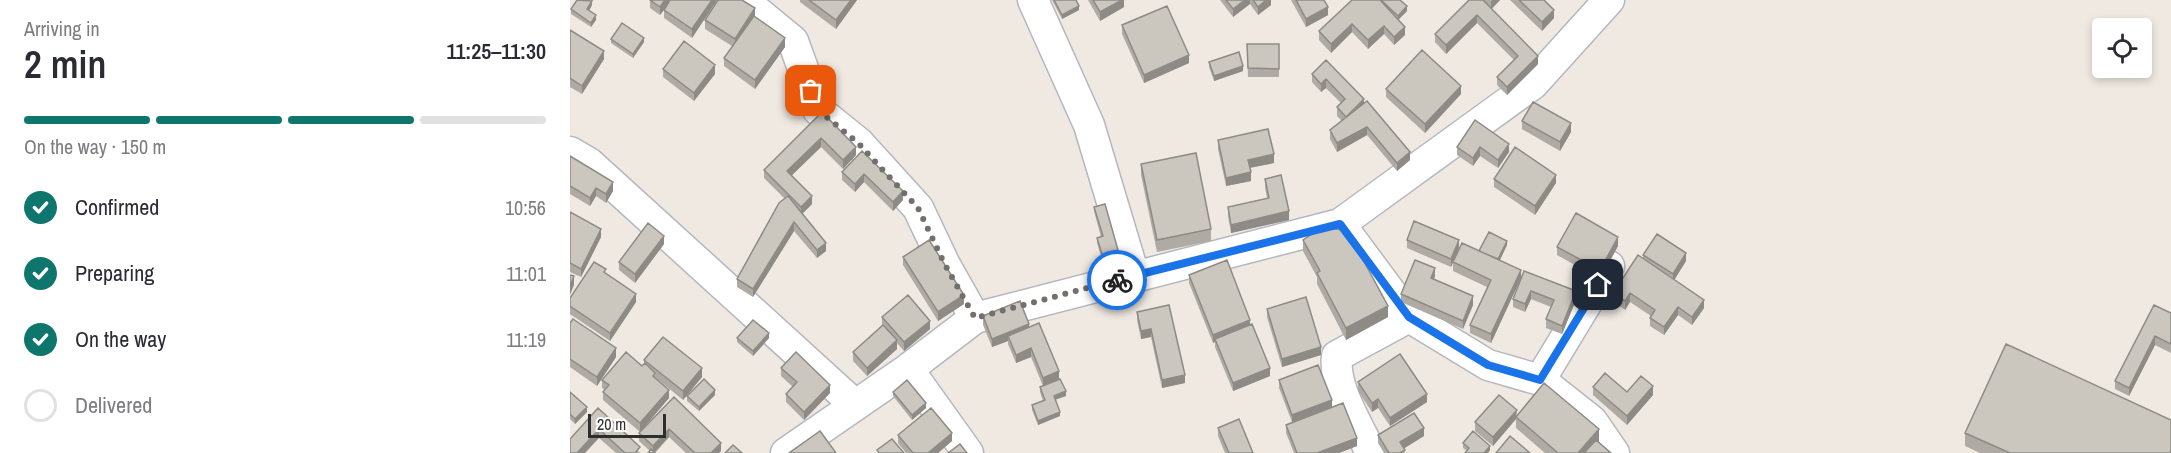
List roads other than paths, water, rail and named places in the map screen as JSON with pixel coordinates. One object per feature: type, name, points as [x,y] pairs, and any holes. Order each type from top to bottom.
[{"type":"street","points":[[743,0],[794,41],[818,110],[858,143],[918,208],[944,263],[975,318]]},
{"type":"street","points":[[1033,0],[1089,125],[1134,275]]},
{"type":"street","points":[[786,453],[908,369],[975,318],[1134,275],[1340,224],[1533,84],[1609,0]]},
{"type":"street","points":[[570,152],[589,164],[854,404]]},
{"type":"street","points":[[1340,224],[1409,317],[1488,365],[1540,380],[1592,421],[1614,453]]},
{"type":"street","points":[[1540,380],[1610,266]]},
{"type":"street","points":[[1371,453],[1344,394],[1335,368],[1337,356],[1409,317]]},
{"type":"street","points":[[908,369],[968,453]]}]
